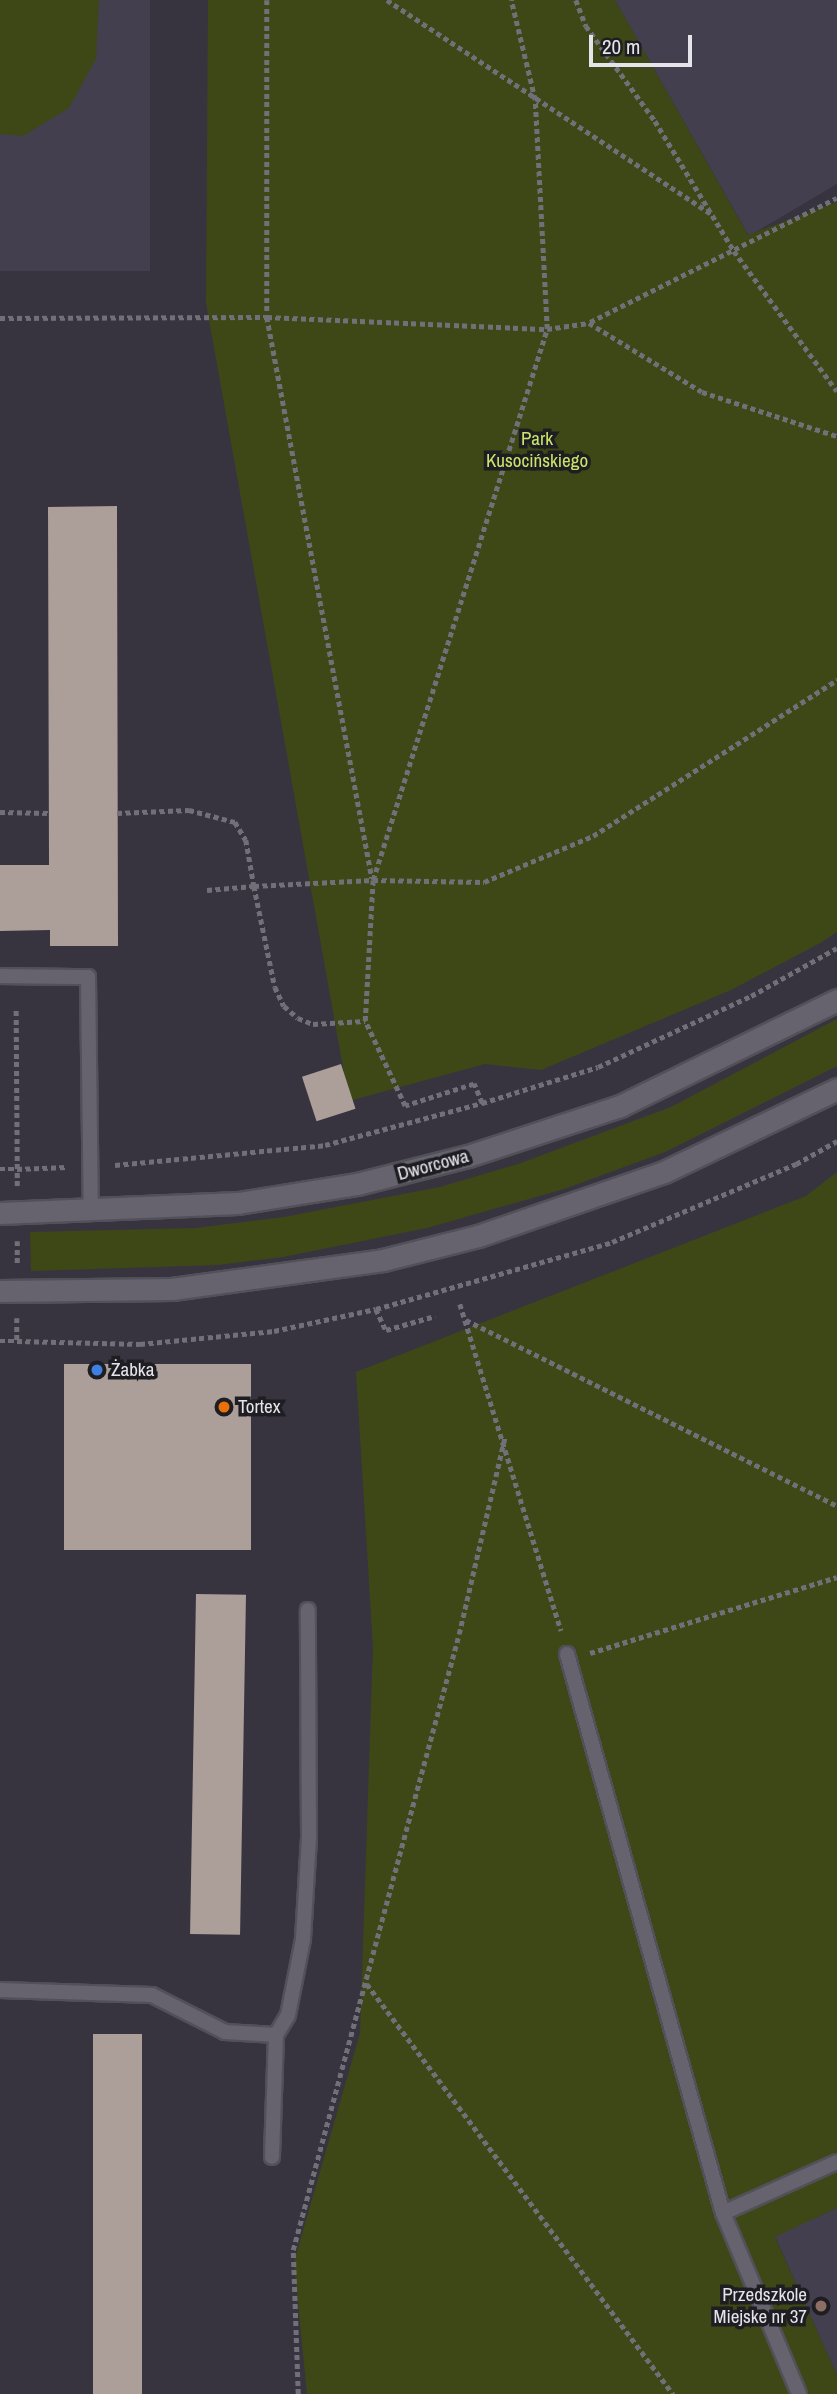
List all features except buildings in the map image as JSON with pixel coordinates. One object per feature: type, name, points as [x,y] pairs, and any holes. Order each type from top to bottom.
[{"type":"street","name":"Dworcowa","points":[[0,1213],[238,1203],[357,1184],[468,1156],[620,1106],[837,1000]]},
{"type":"street","points":[[0,1291],[172,1289],[383,1259],[478,1236],[653,1177],[837,1089]]},
{"type":"lane","points":[[0,976],[88,977],[91,1211]]},
{"type":"lane","points":[[272,2157],[276,2035],[288,2015],[303,1939],[309,1837],[308,1609]]},
{"type":"lane","points":[[567,1654],[723,2213],[799,2394]]},
{"type":"lane","points":[[0,1990],[152,1995],[225,2032],[276,2035]]},
{"type":"lane","points":[[723,2213],[837,2162]]},
{"type":"path","points":[[267,0],[267,317],[373,880],[365,1021],[405,1106],[474,1084],[482,1103]]},
{"type":"path","points":[[387,0],[535,100],[715,216]]},
{"type":"path","points":[[373,880],[547,329],[535,100],[511,0]]},
{"type":"path","points":[[576,0],[586,26],[715,216],[734,251],[837,391]]},
{"type":"path","points":[[0,318],[267,317],[547,329],[589,323],[837,198]]},
{"type":"path","points":[[589,323],[702,392],[837,436]]},
{"type":"path","points":[[207,890],[373,880],[484,882],[593,836],[837,680]]},
{"type":"path","points":[[117,813],[189,810],[235,822],[246,840],[254,887],[284,1006],[313,1024],[365,1021]]},
{"type":"path","points":[[0,812],[49,813]]},
{"type":"path","points":[[126,1165],[325,1145],[482,1103],[598,1067],[751,996],[837,948]]},
{"type":"path","points":[[0,1169],[17,1169],[16,1008]]},
{"type":"path","points":[[376,1309],[611,1242],[796,1164],[837,1141]]},
{"type":"path","points":[[460,1304],[505,1436],[567,1654],[598,1653],[837,1577]]},
{"type":"path","points":[[386,1330],[435,1316]]},
{"type":"path","points":[[465,1319],[837,1506]]},
{"type":"path","points":[[0,1341],[17,1341]]},
{"type":"path","points":[[298,2394],[293,2250],[367,1983],[505,1436]]},
{"type":"path","points":[[367,1983],[673,2394]]},
{"type":"shaded area","points":[[0,0],[150,0],[150,271],[0,271]]},
{"type":"shaded area","points":[[615,0],[837,0],[837,184],[749,236]]},
{"type":"shaded area","name":"Przedszkole Miejske nr 37","points":[[837,2208],[837,2375],[775,2236]]},
{"type":"green space","points":[[0,0],[99,0],[96,59],[69,108],[23,136],[0,134]]},
{"type":"green space","name":"Park Kusocińskiego","points":[[208,0],[615,0],[748,235],[837,202],[837,932],[822,942],[731,990],[541,1070],[485,1064],[349,1101],[206,303]]},
{"type":"green space","points":[[837,1019],[837,1066],[665,1152],[564,1189],[427,1228],[283,1257],[218,1265],[31,1271],[30,1232],[195,1228],[284,1217],[440,1187],[518,1164],[671,1107]]},
{"type":"green space","points":[[837,1172],[837,2208],[775,2237],[837,2375],[837,2394],[307,2394],[294,2262],[360,2033],[373,1647],[356,1372],[806,1196]]},
{"type":"place","name":"Żabka","points":[[97,1370]]},
{"type":"place","name":"Tortex","points":[[224,1407]]},
{"type":"place","name":"Przedszkole Miejske nr 37","points":[[821,2306]]}]
